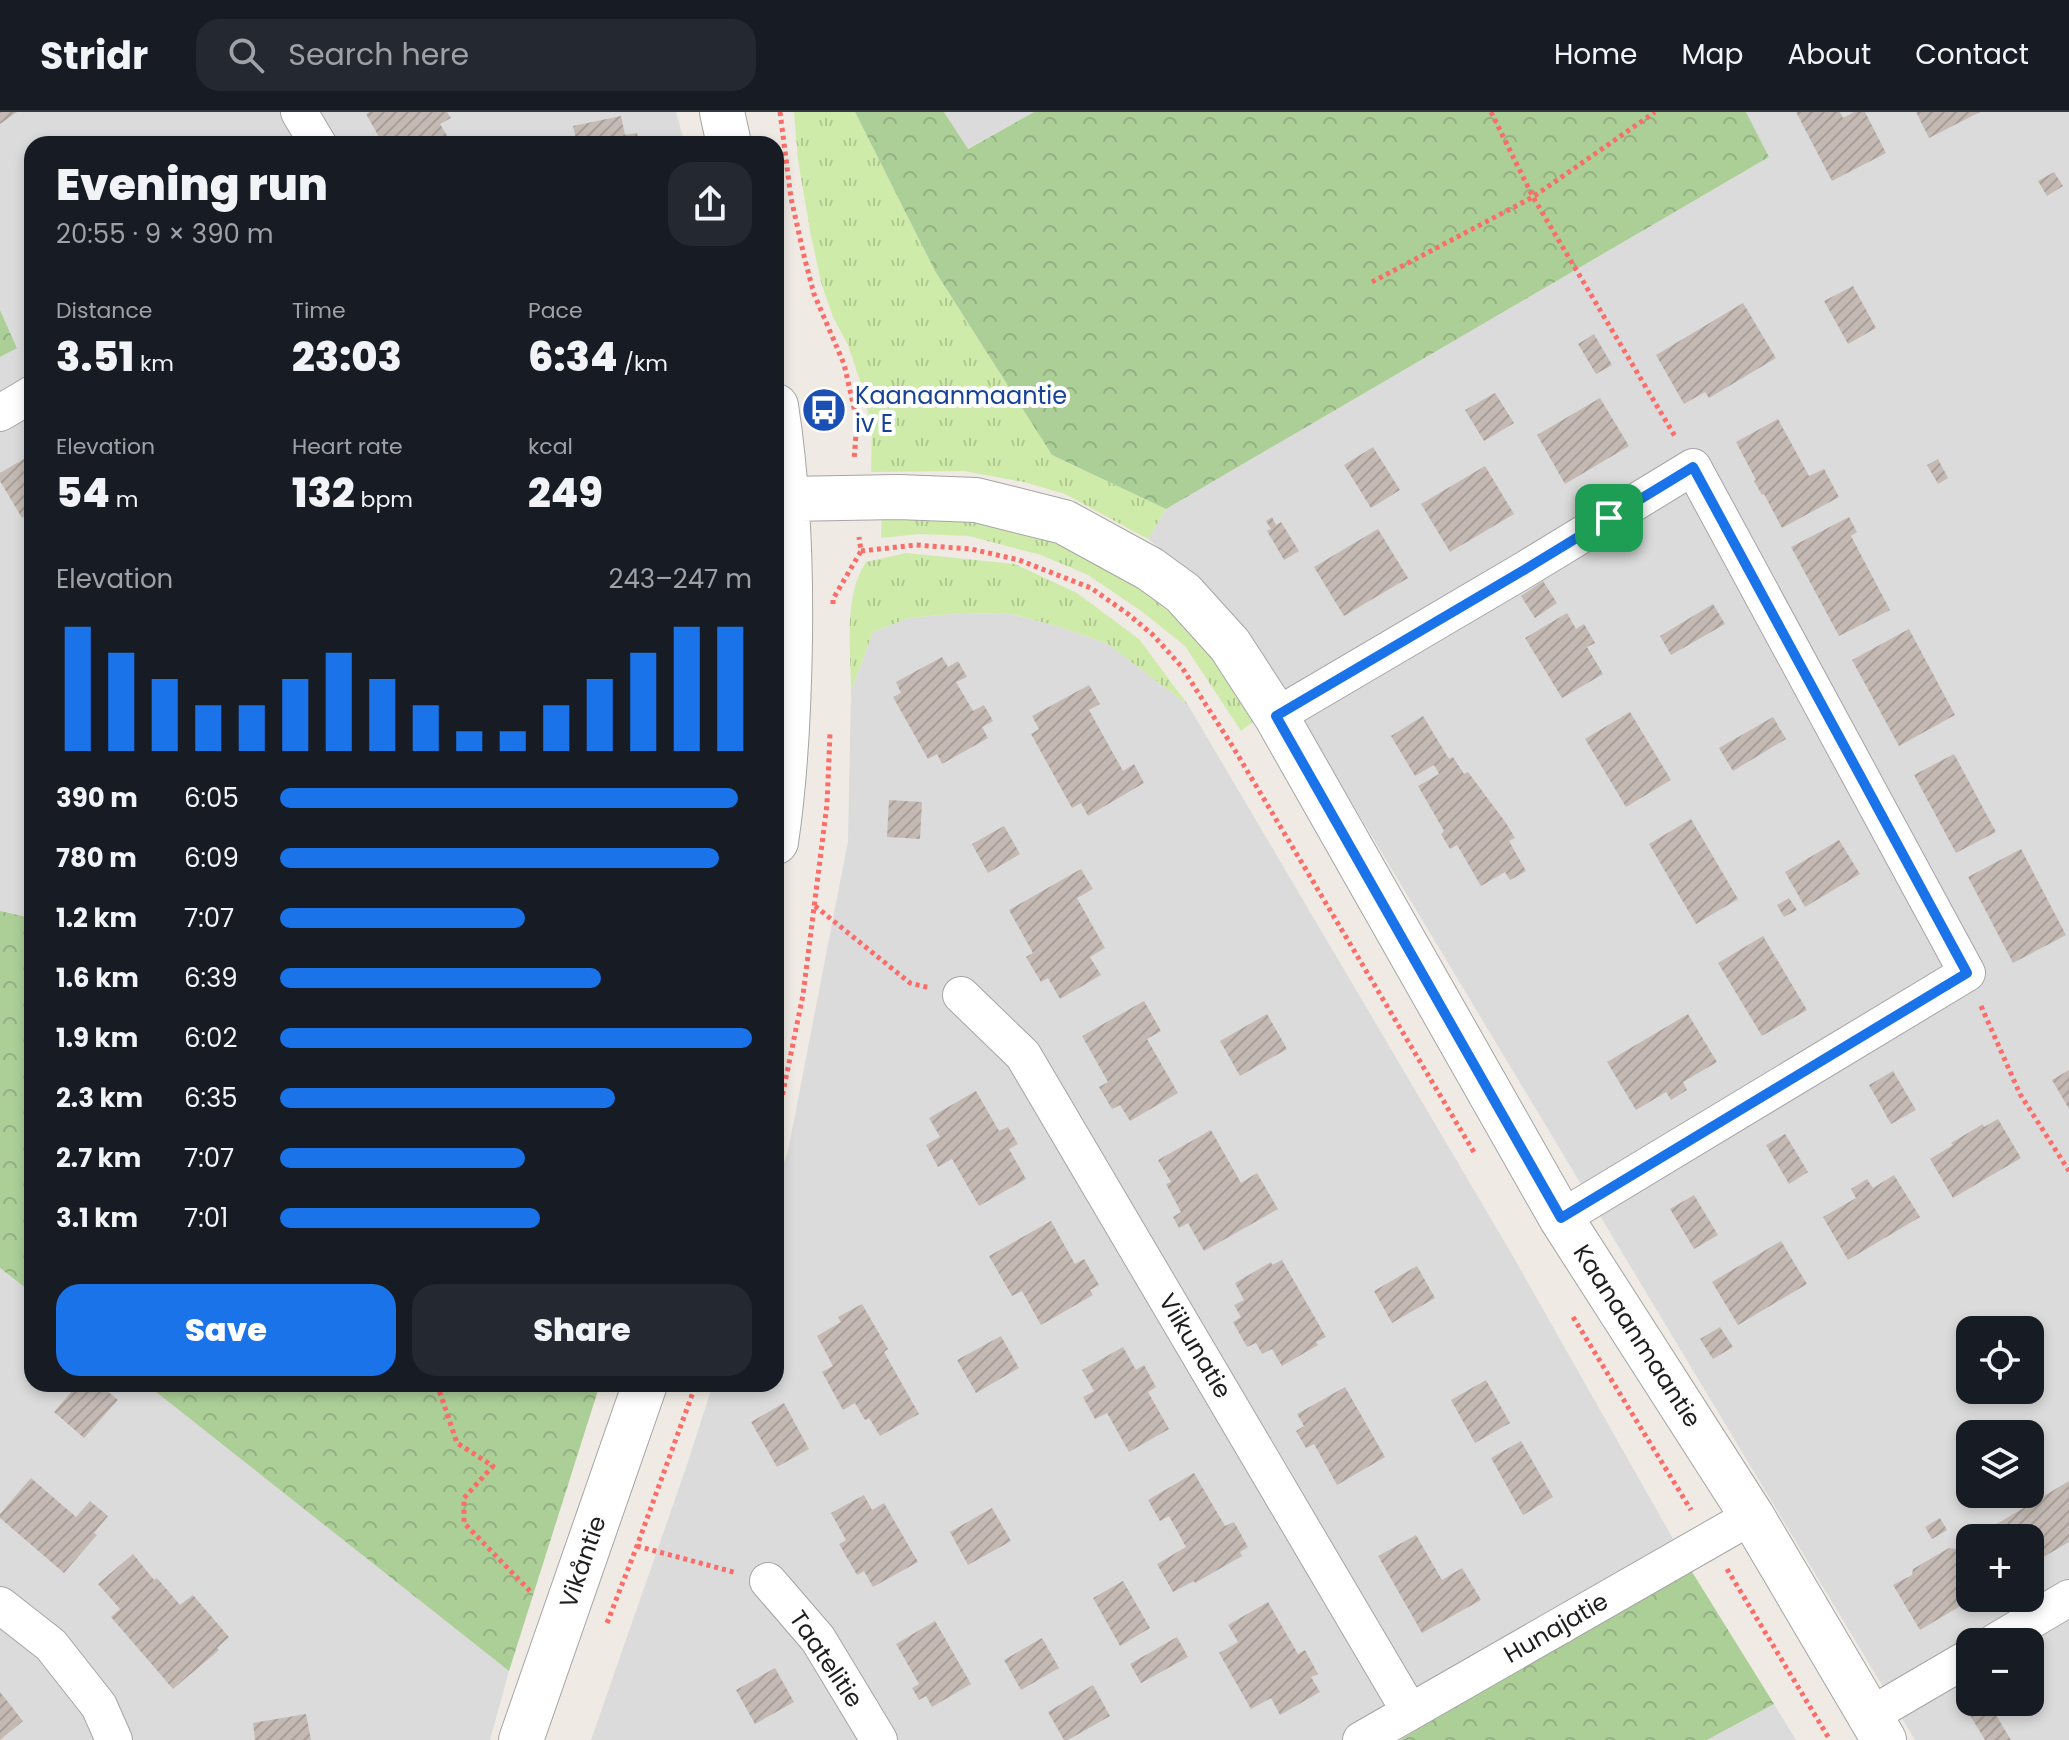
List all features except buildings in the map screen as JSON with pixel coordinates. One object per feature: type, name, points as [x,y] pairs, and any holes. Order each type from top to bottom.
[{"type":"street","points":[[299,112],[313,136]]},
{"type":"street","points":[[722,112],[727,136]]},
{"type":"street","points":[[0,413],[24,399]]},
{"type":"street","points":[[1276,716],[1693,467],[1967,973],[1561,1218]]},
{"type":"street","points":[[784,474],[790,594],[789,697],[784,767]]},
{"type":"street","name":"Kaanaanmaantie","points":[[787,499],[898,497],[976,500],[1064,522],[1150,569],[1183,593],[1230,645],[1276,716],[1561,1218],[1752,1516],[1876,1728]]},
{"type":"street","name":"Viikunatie","points":[[961,995],[1023,1055],[1410,1712]]},
{"type":"street","name":"Vikåntie","points":[[521,1740],[642,1392]]},
{"type":"street","name":"Hunajatie","points":[[1361,1740],[1752,1516]]},
{"type":"street","name":"Taatelitie","points":[[768,1581],[818,1639],[879,1740]]},
{"type":"street","points":[[2019,1628],[2069,1598]]},
{"type":"street","points":[[0,1605],[51,1645],[99,1706],[114,1740]]},
{"type":"street","points":[[1876,1728],[1956,1668]]},
{"type":"path","points":[[1491,112],[1533,197],[1693,467]]},
{"type":"path","points":[[1372,282],[1533,197],[1655,112]]},
{"type":"path","points":[[861,551],[916,545],[971,549],[1019,560],[1091,588],[1153,635],[1181,666],[1233,747],[1476,1156]]},
{"type":"path","points":[[815,906],[910,983],[961,995]]},
{"type":"path","points":[[1967,973],[2020,1094],[2069,1171]]},
{"type":"path","points":[[1573,1317],[1830,1740]]},
{"type":"path","points":[[440,1392],[457,1443],[493,1466],[464,1498],[464,1523],[533,1595]]},
{"type":"path","points":[[605,1629],[693,1392]]},
{"type":"path","points":[[637,1546],[768,1581]]},
{"type":"shaded area","points":[[0,112],[676,112],[683,136],[24,136],[24,916],[0,911],[0,357],[17,347],[0,310]]},
{"type":"shaded area","points":[[944,112],[1034,112],[967,149]]},
{"type":"shaded area","points":[[1746,112],[2069,112],[2069,1740],[1915,1740],[1281,685],[1204,587],[1148,539],[1166,509],[1769,157]]},
{"type":"shaded area","points":[[962,613],[1010,614],[1057,626],[1108,644],[1188,705],[1510,1251],[1689,1567],[1400,1740],[591,1740],[710,1392],[784,1392],[784,1163],[848,841],[851,691],[873,632],[909,618]]},
{"type":"shaded area","points":[[0,1268],[24,1287],[24,1392],[156,1392],[509,1671],[490,1740],[0,1740]]},
{"type":"shaded area","points":[[1774,1704],[1796,1740],[1707,1740]]},
{"type":"green space","points":[[794,112],[855,112],[935,271],[1052,455],[1166,509],[1148,539],[1065,494],[1024,482],[964,471],[871,472],[872,429],[848,345],[833,317],[821,282],[798,160]]},
{"type":"green space","points":[[855,112],[944,112],[968,149],[1034,112],[1746,112],[1769,157],[1166,509],[1052,455],[935,271]]},
{"type":"green space","points":[[0,310],[17,348],[0,357]]},
{"type":"green space","points":[[923,512],[1041,534],[1099,561],[1148,594],[1198,637],[1257,719],[1241,731],[1185,646],[1140,610],[1088,575],[1041,555],[969,536],[919,534],[881,538],[882,513]]},
{"type":"green space","points":[[906,553],[1015,564],[1077,593],[1139,639],[1188,705],[1108,644],[1011,614],[962,613],[909,618],[873,632],[851,691],[851,608],[859,576],[866,562]]},
{"type":"green space","points":[[0,911],[24,916],[24,1287],[0,1268]]},
{"type":"green space","points":[[156,1392],[597,1392],[509,1671]]},
{"type":"green space","points":[[1689,1567],[1774,1704],[1707,1740],[1400,1740]]},
{"type":"place","name":"Kaanaanmaantie iv E","points":[[824,410]]},
{"type":"route","points":[[1693,467],[1967,973],[1561,1218],[1276,716],[1609,518],[1693,467]]}]
